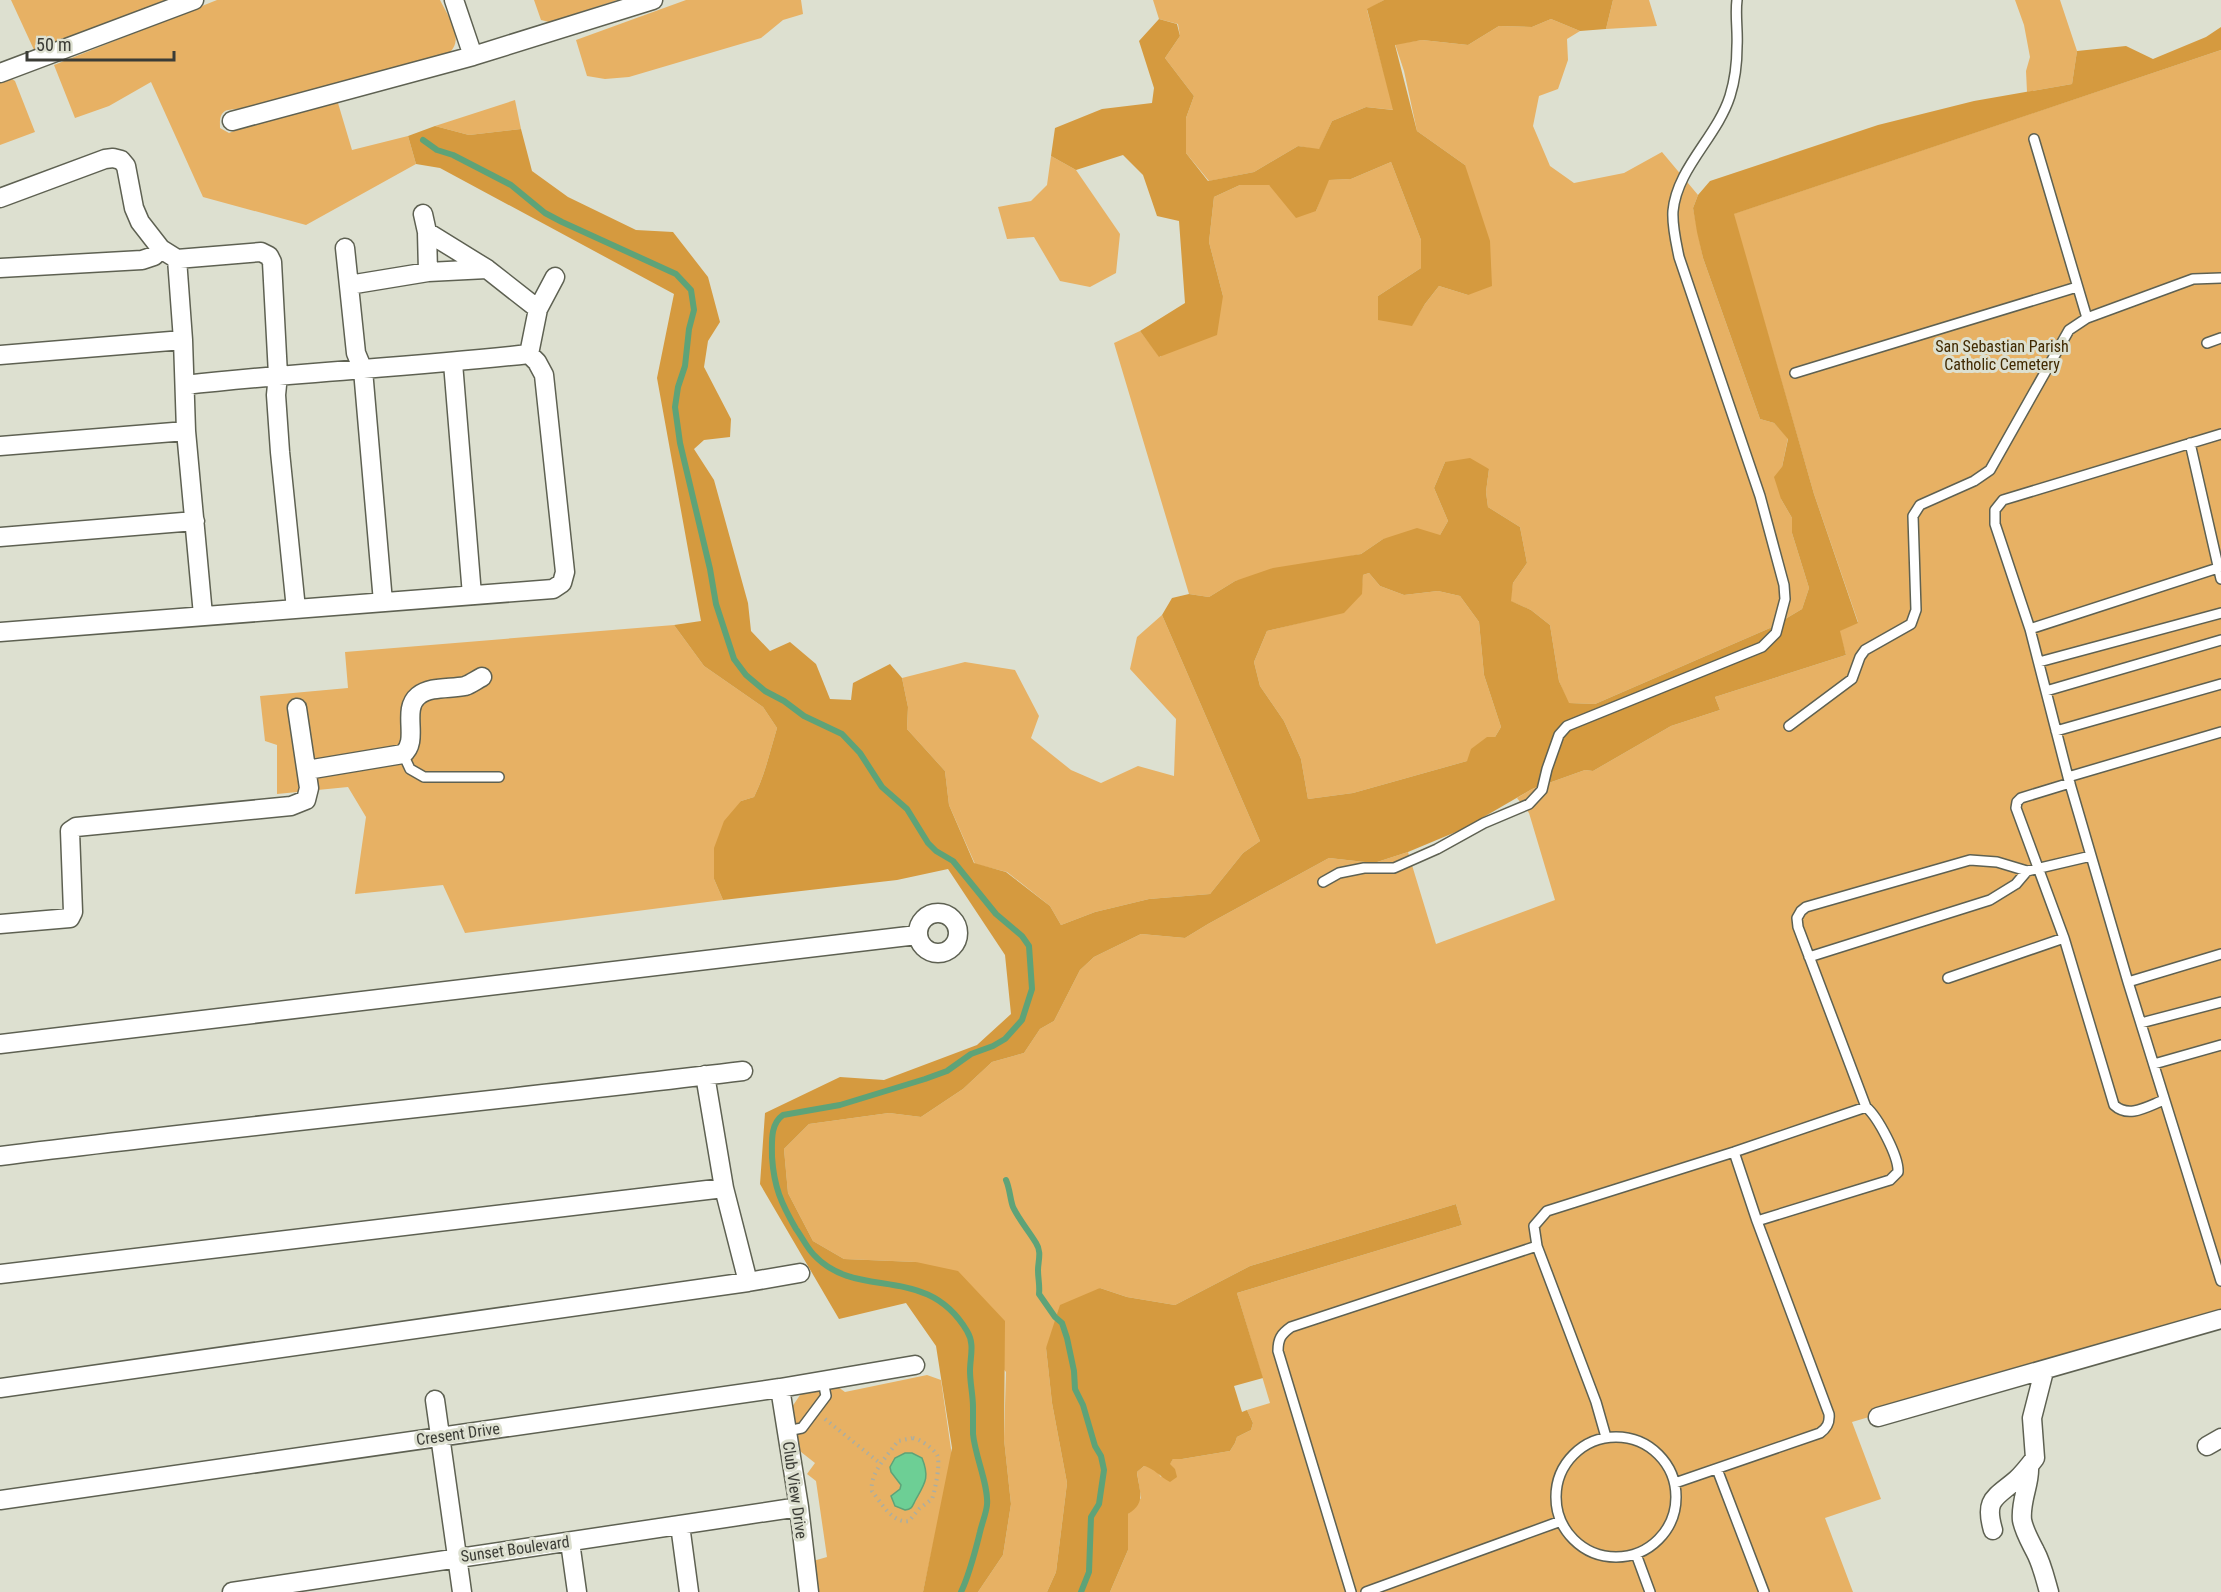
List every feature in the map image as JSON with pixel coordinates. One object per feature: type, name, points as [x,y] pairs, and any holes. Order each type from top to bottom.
[{"type":"street","points":[[0,73],[194,0]]},
{"type":"street","points":[[454,0],[473,56]]},
{"type":"street","points":[[232,121],[473,56],[653,0]]},
{"type":"street","points":[[0,198],[113,158],[121,160],[126,166],[134,208],[140,222],[161,249],[177,259],[261,252],[268,256],[272,262],[280,452],[296,609]]},
{"type":"street","points":[[423,214],[427,232],[429,272]]},
{"type":"street","points":[[427,232],[487,269],[538,309]]},
{"type":"street","points":[[345,248],[356,352],[363,370],[383,602]]},
{"type":"street","points":[[0,268],[142,260],[154,256],[161,249]]},
{"type":"street","points":[[177,259],[186,431],[203,615]]},
{"type":"street","points":[[349,285],[429,272],[487,269]]},
{"type":"street","points":[[529,354],[538,309],[555,277]]},
{"type":"street","points":[[0,355],[183,340]]},
{"type":"street","points":[[185,385],[278,375],[453,363],[529,354]]},
{"type":"street","points":[[0,632],[553,589],[562,583],[565,572],[544,375],[537,362],[529,354]]},
{"type":"street","points":[[453,363],[472,595]]},
{"type":"street","points":[[0,446],[186,431]]},
{"type":"street","points":[[0,537],[195,521]]},
{"type":"street","points":[[307,770],[403,754],[407,751],[410,741],[412,702],[419,695],[428,691],[467,685],[482,677]]},
{"type":"street","points":[[0,924],[70,918],[73,912],[69,842],[70,831],[76,827],[291,806],[306,800],[309,788],[297,708]]},
{"type":"street","points":[[0,1044],[917,936]]},
{"type":"street","points":[[0,1156],[217,1129],[743,1071]]},
{"type":"street","points":[[705,1075],[724,1188],[748,1282]]},
{"type":"street","points":[[0,1275],[724,1188]]},
{"type":"street","points":[[0,1388],[151,1369],[800,1273]]},
{"type":"street","points":[[1878,1417],[2221,1319]]},
{"type":"street","name":"Cresent Drive","points":[[0,1500],[780,1388],[915,1365]]},
{"type":"street","points":[[1993,1530],[1989,1509],[1993,1500],[2028,1468],[2035,1458],[2032,1418],[2044,1371]]},
{"type":"street","name":"Club View Drive","points":[[780,1388],[799,1507],[809,1592]]},
{"type":"street","points":[[435,1400],[462,1592]]},
{"type":"street","points":[[2028,1468],[2029,1476],[2024,1493],[2022,1520],[2043,1570],[2049,1592]]},
{"type":"street","name":"Sunset Boulevard","points":[[232,1592],[799,1507]]},
{"type":"street","points":[[680,1525],[689,1592]]},
{"type":"street","points":[[570,1542],[577,1592]]},
{"type":"lane","points":[[1323,882],[1339,873],[1364,868],[1394,868],[1484,823],[1529,804],[1542,790],[1559,735],[1567,726],[1762,647],[1776,633],[1785,599],[1784,585],[1760,496],[1679,257],[1673,211],[1679,187],[1689,166],[1717,126],[1730,96],[1735,74],[1737,0]]},
{"type":"lane","points":[[2034,139],[2087,318]]},
{"type":"lane","points":[[1790,726],[1851,679],[1865,650],[1911,624],[1916,610],[1913,516],[1920,505],[1974,481],[1990,470],[2068,330],[2087,318],[2193,279],[2221,278]]},
{"type":"lane","points":[[1795,374],[2078,286]]},
{"type":"lane","points":[[2206,343],[2221,338]]},
{"type":"lane","points":[[2221,434],[2003,500],[1995,510],[1995,524],[2030,628],[2091,856],[2221,1281]]},
{"type":"lane","points":[[2190,443],[2221,579]]},
{"type":"lane","points":[[2030,628],[2219,567]]},
{"type":"lane","points":[[2039,662],[2221,613]]},
{"type":"lane","points":[[2046,691],[2221,639]]},
{"type":"lane","points":[[2056,731],[2221,684]]},
{"type":"lane","points":[[2164,1100],[2131,1113],[2121,1112],[2114,1105],[2064,938],[2016,808],[2021,798],[2069,780],[2221,732]]},
{"type":"lane","points":[[403,754],[410,769],[424,777],[499,777]]},
{"type":"lane","points":[[1757,1221],[1895,1177],[1898,1172],[1898,1161],[1874,1116],[1866,1107],[1809,957],[1798,927],[1797,918],[1801,910],[1970,860],[1996,862],[2026,871],[2091,856]]},
{"type":"lane","points":[[1809,957],[1990,900],[2016,884],[2026,871]]},
{"type":"lane","points":[[1948,978],[2064,938]]},
{"type":"lane","points":[[2128,982],[2221,954]]},
{"type":"lane","points":[[2141,1023],[2221,1002]]},
{"type":"lane","points":[[2154,1064],[2221,1045]]},
{"type":"lane","points":[[1606,1437],[1596,1402],[1537,1246],[1534,1226],[1547,1211],[1734,1152],[1866,1107]]},
{"type":"lane","points":[[1675,1483],[1820,1433],[1826,1429],[1830,1421],[1734,1152]]},
{"type":"lane","points":[[1351,1592],[1278,1351],[1278,1340],[1282,1333],[1291,1327],[1537,1246]]},
{"type":"lane","points":[[787,1431],[802,1428],[826,1396],[823,1381]]},
{"type":"lane","points":[[1606,1437],[1624,1437],[1642,1442],[1657,1452],[1668,1466],[1675,1483],[1677,1501],[1673,1518],[1665,1534],[1652,1546],[1636,1554],[1618,1557],[1600,1555],[1584,1548],[1570,1536],[1561,1521],[1556,1503],[1557,1485],[1563,1468],[1574,1454],[1589,1443],[1606,1437]]},
{"type":"lane","points":[[1717,1469],[1764,1592]]},
{"type":"lane","points":[[1366,1592],[1561,1521]]},
{"type":"lane","points":[[1636,1554],[1650,1592]]},
{"type":"path","points":[[815,1411],[881,1464]]},
{"type":"path","points":[[917,1438],[936,1453],[938,1458],[932,1499],[909,1521],[904,1522],[893,1517],[872,1491],[873,1478],[881,1464],[898,1441],[917,1438]]},
{"type":"green space","points":[[11,0],[166,0],[35,52]]},
{"type":"green space","points":[[217,0],[440,0],[452,22],[456,38],[451,51],[444,56],[257,106],[227,110],[220,119],[220,128],[229,133],[262,120],[338,103],[352,150],[408,136],[416,164],[306,225],[203,197],[151,82],[109,106],[75,118],[54,65]]},
{"type":"green space","points":[[534,0],[618,0],[549,22],[541,20]]},
{"type":"green space","points":[[686,0],[801,0],[803,14],[783,20],[761,38],[629,77],[605,79],[587,76],[576,40]]},
{"type":"green space","points":[[1153,0],[1384,0],[1367,10],[1394,110],[1366,107],[1332,121],[1319,150],[1298,146],[1254,172],[1209,181],[1186,153],[1186,118],[1194,96],[1165,58],[1180,36],[1178,24],[1159,19]]},
{"type":"green space","points":[[1613,0],[1649,0],[1657,26],[1606,29]]},
{"type":"green space","points":[[2015,0],[2060,0],[2077,51],[2072,84],[2027,92],[2026,71],[2030,57],[2024,25]]},
{"type":"green space","points":[[1551,19],[1580,31],[1567,39],[1568,60],[1558,89],[1539,96],[1533,126],[1550,166],[1574,183],[1624,173],[1662,152],[1698,195],[1693,208],[1703,258],[1760,419],[1774,423],[1788,438],[1782,467],[1781,499],[1792,518],[1792,533],[1809,588],[1802,609],[1770,628],[1595,704],[1568,703],[1559,681],[1550,625],[1531,610],[1510,601],[1513,583],[1527,563],[1520,527],[1488,507],[1486,492],[1489,469],[1445,462],[1434,488],[1448,521],[1440,535],[1383,539],[1361,554],[1235,581],[1209,597],[1189,594],[1114,343],[1140,331],[1160,357],[1223,296],[1209,242],[1214,197],[1240,185],[1269,185],[1316,211],[1328,180],[1351,179],[1391,162],[1421,240],[1421,268],[1378,296],[1412,325],[1439,286],[1468,295],[1465,165],[1417,131],[1404,71],[1395,44],[1422,40],[1468,45],[1499,26],[1532,27]]},
{"type":"green space","name":"San Sebastian Parish Catholic Cemetery","points":[[2221,50],[2221,1314],[1852,1422],[1881,1499],[1825,1518],[1853,1592],[1110,1592],[1128,1550],[1128,1514],[1141,1498],[1137,1472],[1144,1466],[1154,1468],[1161,1477],[1173,1459],[1230,1451],[1237,1437],[1251,1430],[1253,1423],[1247,1410],[1270,1403],[1237,1293],[1462,1225],[1456,1204],[1250,1266],[1175,1305],[1127,1297],[1100,1288],[1046,1348],[1052,1403],[1067,1483],[1056,1572],[1047,1592],[978,1592],[1003,1555],[1011,1504],[1004,1439],[1006,1372],[916,1262],[844,1259],[813,1241],[788,1193],[784,1149],[809,1124],[889,1113],[921,1117],[963,1089],[992,1062],[1024,1053],[1040,1029],[1054,1021],[1080,970],[1094,957],[1141,934],[1185,938],[1329,858],[1374,863],[1408,852],[1436,944],[1555,900],[1529,813],[1517,798],[1532,789],[1585,770],[1593,771],[1671,726],[1720,710],[1715,697],[1846,655],[1839,631],[1858,622],[1814,494],[1733,214]]},
{"type":"green space","points":[[12,79],[15,81],[35,132],[0,145],[0,82]]},
{"type":"green space","points":[[515,100],[521,129],[469,135],[435,126]]},
{"type":"green space","points":[[1051,156],[1076,170],[1120,234],[1116,273],[1090,287],[1060,281],[1034,237],[1007,239],[998,207],[1031,201],[1047,185]]},
{"type":"green space","points":[[1369,573],[1380,586],[1404,595],[1438,591],[1460,596],[1479,622],[1484,675],[1501,727],[1495,737],[1467,761],[1353,793],[1308,799],[1301,759],[1284,721],[1260,686],[1254,662],[1267,631],[1344,612],[1361,594],[1363,575]]},
{"type":"green space","points":[[1162,615],[1260,841],[1243,853],[1210,894],[1149,899],[1095,912],[1061,925],[1050,906],[1007,872],[975,864],[949,805],[945,771],[907,729],[908,707],[902,678],[965,662],[1015,670],[1039,716],[1031,738],[1071,770],[1101,783],[1138,766],[1174,776],[1176,719],[1130,669],[1137,637]]},
{"type":"green space","points":[[674,625],[704,666],[763,707],[777,728],[758,789],[754,797],[741,801],[714,879],[723,900],[465,933],[443,885],[355,894],[366,817],[348,787],[277,794],[277,745],[265,741],[260,696],[348,688],[345,652]]},
{"type":"green space","points":[[927,1375],[941,1380],[952,1456],[923,1592],[818,1592],[813,1561],[827,1557],[816,1481],[807,1474],[815,1463],[796,1448],[790,1410],[802,1392],[838,1387],[845,1392]]},
{"type":"shaded area","points":[[1384,0],[1613,0],[1606,29],[1580,31],[1551,19],[1532,27],[1499,26],[1468,45],[1422,40],[1395,45],[1417,131],[1465,165],[1490,241],[1492,286],[1468,295],[1439,286],[1412,326],[1378,320],[1378,296],[1421,268],[1421,240],[1391,162],[1351,179],[1329,180],[1316,211],[1296,218],[1269,185],[1240,185],[1214,197],[1209,242],[1223,296],[1217,335],[1159,357],[1140,331],[1185,303],[1179,221],[1157,216],[1143,175],[1123,155],[1076,170],[1051,156],[1055,128],[1102,109],[1152,103],[1154,88],[1139,41],[1159,19],[1177,24],[1180,36],[1165,58],[1194,96],[1186,118],[1186,153],[1208,181],[1254,172],[1298,146],[1319,149],[1332,121],[1366,107],[1393,110],[1367,9]]},
{"type":"shaded area","points":[[2221,27],[2221,50],[1734,214],[1814,494],[1858,623],[1840,631],[1846,655],[1715,697],[1720,710],[1671,726],[1593,771],[1585,770],[1532,789],[1463,829],[1408,852],[1374,863],[1329,858],[1185,938],[1141,934],[1094,957],[1080,970],[1054,1021],[1040,1029],[1024,1053],[992,1062],[963,1089],[921,1117],[889,1113],[809,1124],[784,1149],[788,1193],[813,1241],[844,1259],[916,1262],[958,1271],[1005,1321],[1004,1439],[1011,1504],[1003,1555],[978,1592],[923,1592],[952,1448],[936,1346],[906,1303],[839,1319],[760,1184],[765,1113],[840,1077],[884,1080],[977,1045],[1011,1014],[1005,955],[948,869],[897,880],[723,900],[714,879],[714,848],[724,821],[741,801],[754,797],[777,728],[763,707],[704,666],[674,625],[701,621],[657,378],[674,294],[440,168],[416,164],[408,136],[435,126],[469,135],[521,129],[532,171],[568,197],[636,230],[673,232],[708,277],[720,322],[708,341],[704,367],[731,419],[730,437],[704,440],[694,449],[714,480],[748,603],[751,631],[770,651],[790,642],[816,664],[830,699],[851,700],[853,683],[890,664],[902,678],[908,707],[907,729],[945,771],[949,805],[974,863],[1006,872],[1050,906],[1061,925],[1095,912],[1149,899],[1210,894],[1243,853],[1260,841],[1162,615],[1172,598],[1189,594],[1209,597],[1235,581],[1273,568],[1361,554],[1383,539],[1417,528],[1440,535],[1448,521],[1434,488],[1445,462],[1470,458],[1489,469],[1486,492],[1488,507],[1520,527],[1527,563],[1513,583],[1511,601],[1531,610],[1550,625],[1559,681],[1569,703],[1595,704],[1770,628],[1802,609],[1809,588],[1792,533],[1792,518],[1781,499],[1774,477],[1782,467],[1788,439],[1774,423],[1760,419],[1703,258],[1693,208],[1698,195],[1710,181],[1878,125],[1974,101],[2072,84],[2077,51],[2126,46],[2153,59],[2206,37]],"holes":[[[1369,573],[1380,586],[1404,595],[1438,591],[1460,596],[1479,622],[1484,675],[1501,727],[1495,737],[1487,737],[1471,749],[1467,761],[1353,793],[1308,799],[1301,759],[1284,721],[1260,686],[1254,662],[1267,631],[1344,613],[1362,594],[1363,575]]]},
{"type":"shaded area","points":[[1456,1204],[1462,1225],[1237,1293],[1263,1378],[1234,1386],[1242,1412],[1247,1410],[1253,1423],[1251,1430],[1237,1437],[1230,1451],[1173,1459],[1170,1464],[1175,1469],[1177,1477],[1170,1482],[1144,1466],[1137,1472],[1140,1500],[1134,1510],[1128,1514],[1128,1550],[1110,1592],[1047,1592],[1056,1572],[1067,1483],[1052,1403],[1046,1348],[1060,1305],[1100,1288],[1127,1297],[1175,1305],[1250,1266]]},
{"type":"shaded area","points":[[905,1453],[912,1453],[922,1458],[926,1476],[924,1485],[912,1506],[905,1510],[895,1506],[891,1496],[900,1489],[901,1485],[890,1467],[895,1458]]},
{"type":"waterway","points":[[423,140],[437,150],[453,155],[511,185],[545,213],[676,274],[691,290],[694,310],[689,329],[685,366],[678,387],[675,407],[680,443],[716,604],[734,659],[746,675],[765,691],[784,701],[804,716],[842,734],[860,753],[882,787],[907,809],[928,843],[936,851],[953,861],[996,914],[1022,936],[1029,946],[1032,989],[1022,1020],[1005,1039],[971,1054],[947,1071],[925,1079],[840,1105],[783,1115],[776,1123],[773,1134],[773,1168],[779,1194],[796,1229],[814,1255],[832,1269],[851,1277],[912,1289],[932,1297],[950,1310],[967,1331],[971,1346],[973,1434],[986,1489],[987,1505],[972,1562],[961,1592]]},
{"type":"waterway","points":[[1006,1180],[1013,1207],[1038,1246],[1039,1294],[1062,1323],[1074,1371],[1075,1389],[1083,1405],[1104,1470],[1099,1504],[1091,1517],[1089,1572],[1081,1592]]}]
